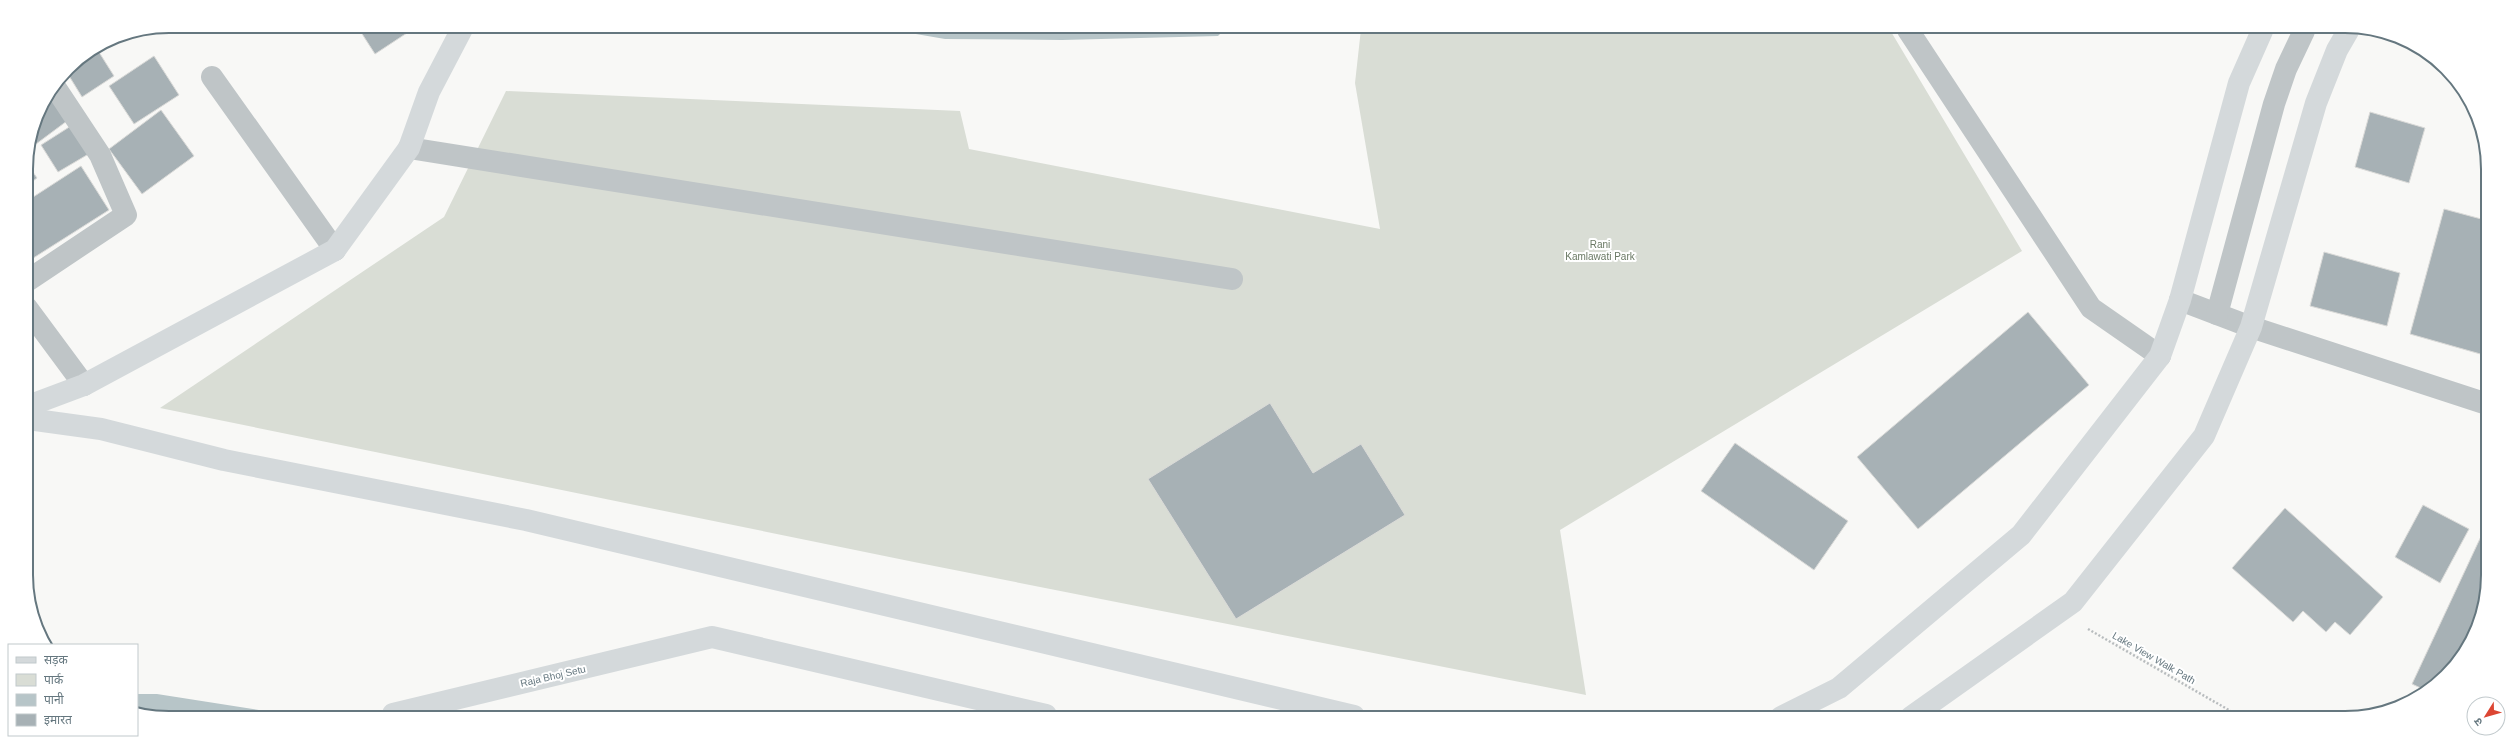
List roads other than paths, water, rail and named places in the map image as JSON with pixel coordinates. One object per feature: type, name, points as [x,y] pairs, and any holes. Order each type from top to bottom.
[{"type":"main road","points":[[33,404],[84,385],[335,250],[409,148],[429,92],[460,33]]},
{"type":"main road","points":[[1791,711],[1839,688],[2021,535],[2160,356],[2180,300],[2238,83],[2261,33]]},
{"type":"main road","points":[[1919,711],[2073,602],[2204,436],[2251,327],[2316,103],[2337,50],[2347,33]]},
{"type":"main road","points":[[33,420],[101,429],[224,460],[526,520],[1333,711]]},
{"type":"main road","name":"Raja Bhoj Setu","points":[[405,711],[712,637],[1029,711]]},
{"type":"street","points":[[1910,33],[2091,308],[2160,356]]},
{"type":"street","points":[[2217,314],[2274,104],[2286,69],[2303,33]]},
{"type":"street","points":[[212,77],[335,250]]},
{"type":"street","points":[[33,277],[126,215],[100,155],[58,91]]},
{"type":"street","points":[[409,148],[1232,279]]},
{"type":"street","points":[[2180,300],[2251,327],[2481,402]]},
{"type":"street","points":[[33,316],[84,385]]},
{"type":"water","points":[[910,33],[1221,33],[1218,36],[1062,40],[945,39]]},
{"type":"water","points":[[138,694],[157,694],[266,711],[169,711],[151,710],[138,707]]},
{"type":"park label","name":"Rani Kamlawati Park","points":[[1600,250]]}]
